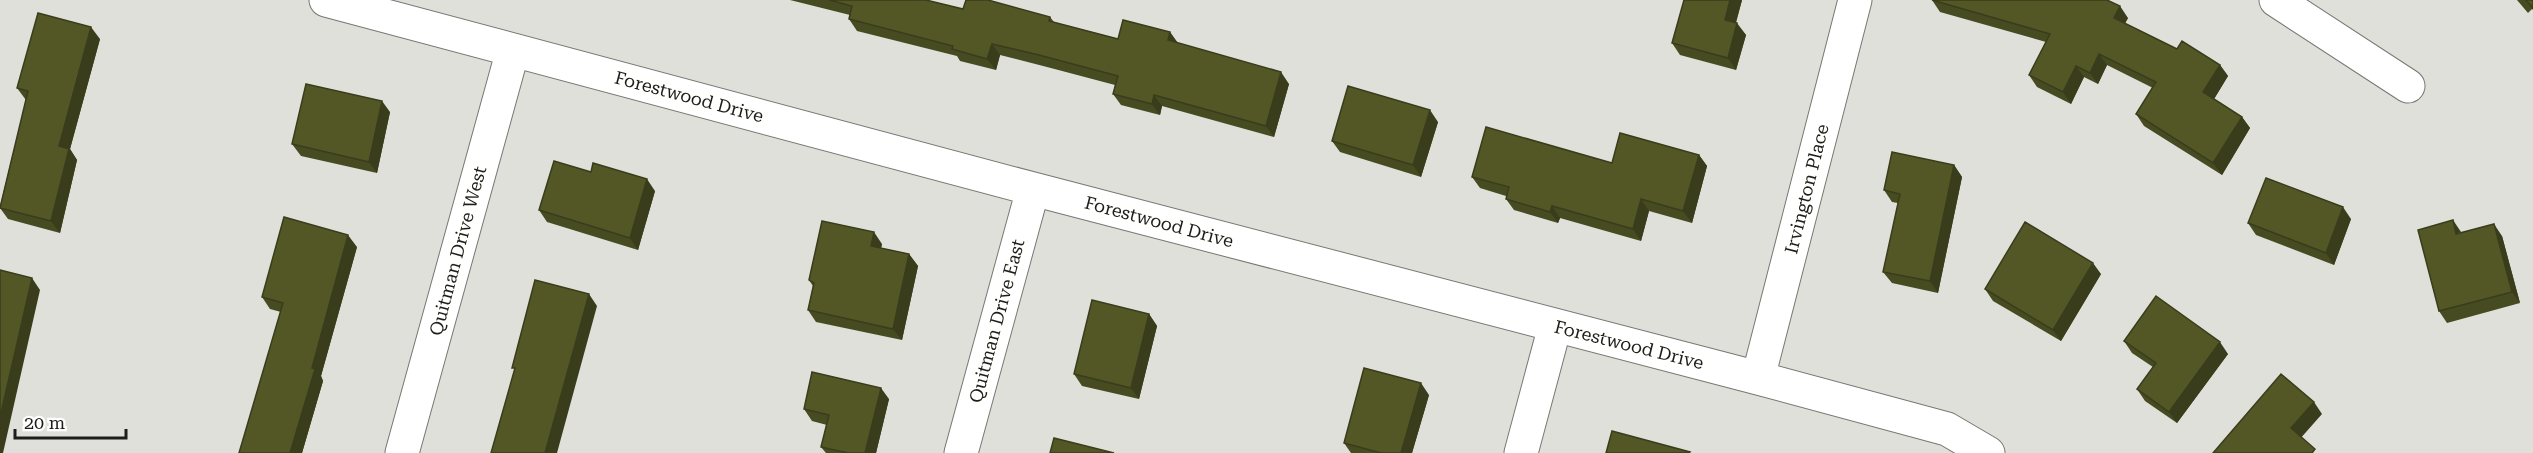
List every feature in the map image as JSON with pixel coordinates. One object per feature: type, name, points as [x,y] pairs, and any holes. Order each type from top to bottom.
[{"type":"street","name":"Forestwood Drive","points":[[326,0],[1033,189],[1947,429],[1988,453]]},
{"type":"street","name":"Irvington Place","points":[[1758,378],[1855,0]]},
{"type":"street","points":[[2276,0],[2408,86]]},
{"type":"street","name":"Quitman Drive West","points":[[402,453],[513,50]]},
{"type":"street","name":"Quitman Drive East","points":[[961,453],[1033,189]]},
{"type":"street","points":[[1521,453],[1555,326]]},
{"type":"building","points":[[829,0],[926,0],[963,9],[966,0],[988,0],[1050,17],[1049,21],[1118,39],[1123,20],[1170,32],[1168,40],[1281,72],[1266,126],[1154,95],[1152,104],[1113,94],[1118,76],[1039,55],[992,44],[987,59],[952,49],[953,46],[849,19],[852,6]]},
{"type":"building","points":[[1684,0],[1730,0],[1725,20],[1737,23],[1728,58],[1672,43]]},
{"type":"building","points":[[1932,0],[2107,0],[2120,6],[2114,18],[2177,49],[2182,41],[2220,65],[2203,92],[2242,117],[2213,163],[2136,114],[2156,82],[2099,54],[2090,73],[2076,66],[2063,92],[2029,75],[2050,34]]},
{"type":"building","points":[[2526,0],[2533,0],[2533,8]]},
{"type":"building","points":[[38,13],[91,27],[59,146],[69,149],[51,221],[0,208],[28,91],[17,88]]},
{"type":"building","points":[[306,84],[382,101],[369,162],[292,144]]},
{"type":"building","points":[[1348,86],[1430,110],[1413,165],[1332,141]]},
{"type":"building","points":[[1486,127],[1612,163],[1620,133],[1699,155],[1683,211],[1641,199],[1633,229],[1552,206],[1550,212],[1506,199],[1509,187],[1472,177]]},
{"type":"building","points":[[1892,152],[1954,165],[1930,281],[1883,272],[1900,194],[1884,190]]},
{"type":"building","points":[[554,161],[591,172],[593,163],[647,179],[630,238],[539,210]]},
{"type":"building","points":[[2266,178],[2343,207],[2326,253],[2248,223]]},
{"type":"building","points":[[284,217],[348,235],[312,368],[315,369],[290,453],[239,453],[283,303],[262,297]]},
{"type":"building","points":[[2453,220],[2456,234],[2494,224],[2512,292],[2439,311],[2418,230]]},
{"type":"building","points":[[822,221],[874,232],[871,246],[909,254],[893,329],[808,310],[814,283],[809,280]]},
{"type":"building","points":[[2025,222],[2093,263],[2053,330],[1985,289]]},
{"type":"building","points":[[0,270],[32,278],[0,417]]},
{"type":"building","points":[[535,280],[589,294],[545,453],[491,453],[515,368],[512,368]]},
{"type":"building","points":[[2156,296],[2220,342],[2169,412],[2137,389],[2156,363],[2124,341]]},
{"type":"building","points":[[1092,300],[1149,314],[1131,388],[1074,374]]},
{"type":"building","points":[[1364,368],[1421,383],[1401,453],[1381,453],[1344,443]]},
{"type":"building","points":[[812,372],[881,388],[865,453],[848,453],[821,447],[829,415],[804,409]]},
{"type":"building","points":[[2281,374],[2314,402],[2291,428],[2315,449],[2312,453],[2213,453]]},
{"type":"building","points":[[1612,431],[1690,452],[1606,453]]},
{"type":"building","points":[[1054,438],[1114,453],[1050,453]]}]
